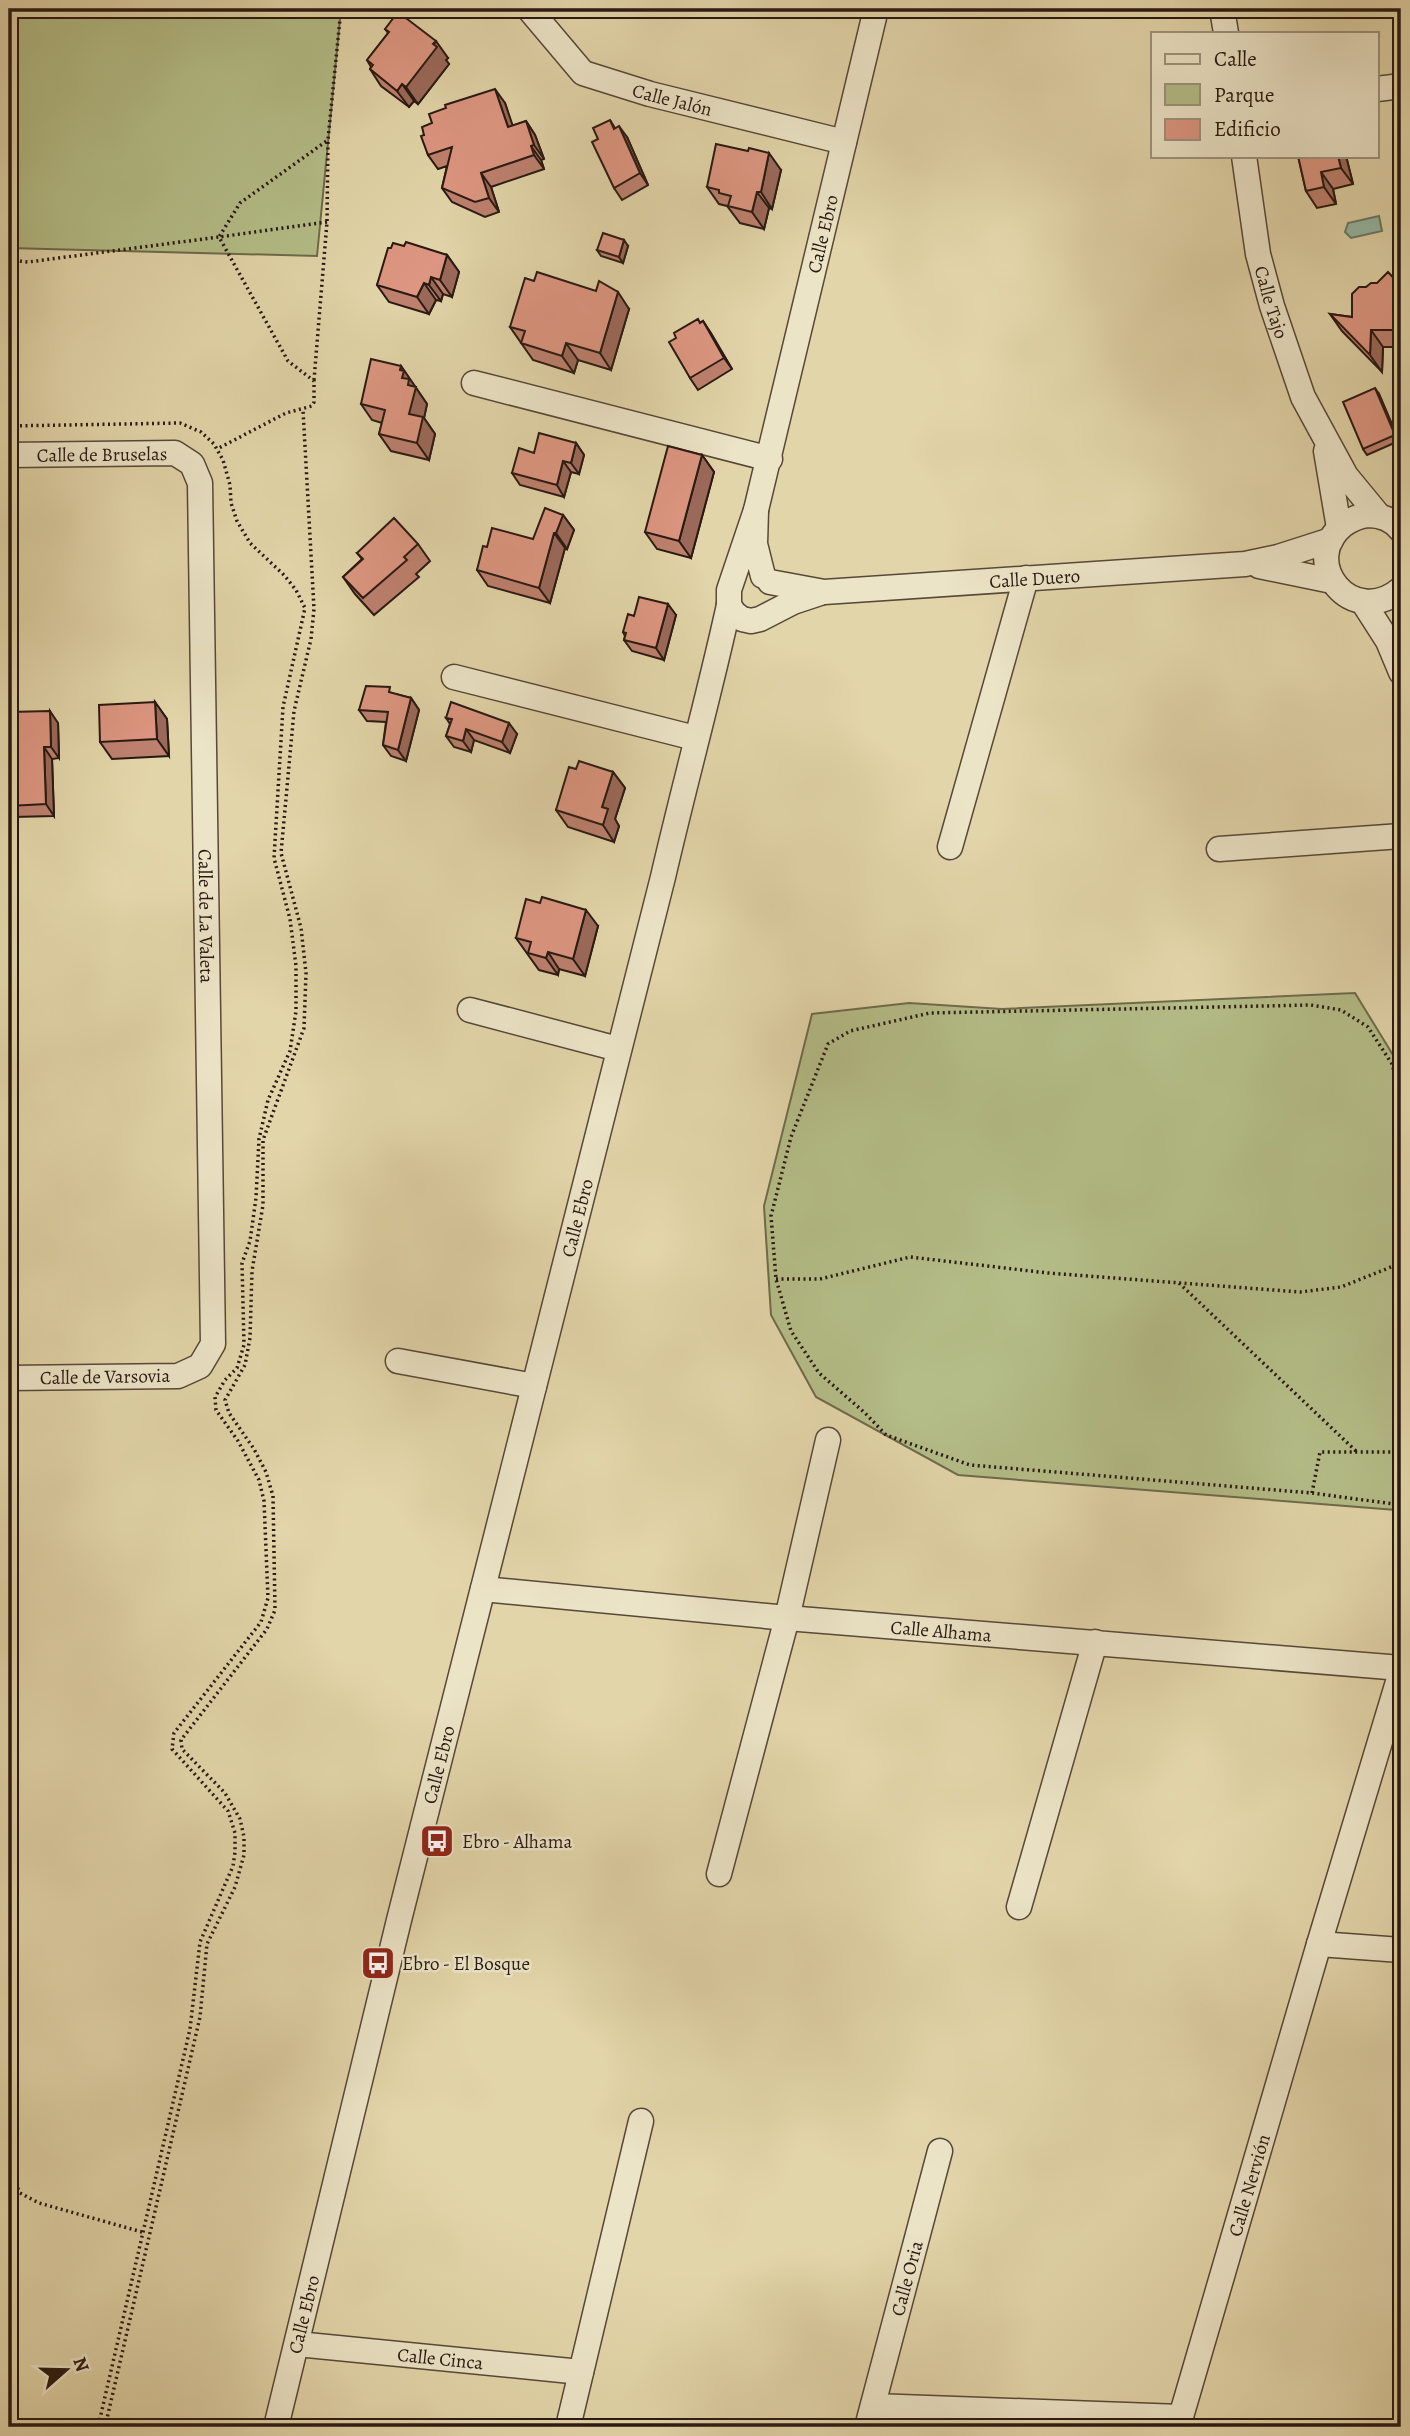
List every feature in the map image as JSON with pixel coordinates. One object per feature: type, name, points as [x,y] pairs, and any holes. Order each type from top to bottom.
[{"type":"street","name":"Calle Jalón","points":[[529,9],[583,73],[650,94],[844,142]]},
{"type":"street","name":"Calle Ebro","points":[[276,2427],[399,1920],[663,877],[695,738],[715,671],[731,594],[770,459],[876,9]]},
{"type":"street","points":[[1222,9],[1226,32]]},
{"type":"street","points":[[1378,89],[1401,86]]},
{"type":"street","name":"Calle Tajo","points":[[1244,158],[1258,254],[1272,306],[1303,397],[1324,440],[1346,476],[1379,516],[1401,530]]},
{"type":"street","points":[[474,383],[770,459]]},
{"type":"street","name":"Calle Tajo","points":[[1324,440],[1335,534],[1327,553],[1327,568],[1332,581]]},
{"type":"street","name":"Calle de Bruselas","points":[[9,455],[175,453],[192,464]]},
{"type":"street","name":"Calle de La Valeta","points":[[192,464],[201,483],[214,1344],[200,1366]]},
{"type":"street","name":"Calle Ebro","points":[[756,510],[755,544],[767,579]]},
{"type":"street","name":"Calle Duero","points":[[760,618],[793,602],[824,592],[1245,564],[1278,557],[1335,534],[1356,517],[1379,516]]},
{"type":"street","name":"Calle Duero","points":[[1245,564],[1280,568],[1332,581]]},
{"type":"street","points":[[755,573],[767,579],[775,593],[775,604],[760,618],[742,619],[734,613],[731,594],[746,574],[755,573]]},
{"type":"street","points":[[950,847],[1026,578]]},
{"type":"street","name":"Calle Duero","points":[[767,579],[824,592]]},
{"type":"street","points":[[1332,581],[1345,595],[1363,602],[1378,602],[1392,597],[1401,589]]},
{"type":"street","points":[[1363,602],[1388,641],[1401,672]]},
{"type":"street","name":"Calle Ebro","points":[[715,671],[733,638],[760,618]]},
{"type":"street","points":[[454,677],[695,738]]},
{"type":"street","points":[[1219,849],[1401,836]]},
{"type":"street","points":[[470,1010],[618,1049]]},
{"type":"street","points":[[398,1361],[534,1386]]},
{"type":"street","name":"Calle de Varsovia","points":[[9,1378],[178,1376],[200,1366]]},
{"type":"street","points":[[719,1874],[786,1618],[828,1440]]},
{"type":"street","name":"Calle Alhama","points":[[483,1589],[786,1618],[1095,1642],[1401,1670]]},
{"type":"street","points":[[1019,1907],[1095,1642]]},
{"type":"street","name":"Calle Nervión","points":[[1180,2422],[1401,1670]]},
{"type":"street","points":[[1319,1944],[1401,1950]]},
{"type":"street","points":[[568,2427],[641,2121]]},
{"type":"street","name":"Calle Oria","points":[[940,2151],[870,2417],[1180,2422]]},
{"type":"street","name":"Calle Cinca","points":[[298,2344],[581,2372]]},
{"type":"path","points":[[217,449],[286,413],[312,406],[314,402],[327,222],[328,139],[341,9]]},
{"type":"path","points":[[219,237],[240,204],[328,139]]},
{"type":"path","points":[[9,260],[28,262],[327,222]]},
{"type":"path","points":[[219,237],[288,361],[314,381]]},
{"type":"path","points":[[105,2427],[200,2017],[207,1944],[235,1887],[244,1855],[240,1819],[225,1793],[182,1749],[181,1740],[267,1629],[275,1609],[273,1496],[266,1472],[229,1413],[225,1400],[245,1365],[250,1338],[252,1271],[264,1205],[263,1140],[304,1028],[306,973],[301,928],[281,853],[294,710],[311,639],[314,609],[303,410]]},
{"type":"path","points":[[1401,1096],[1392,1064],[1368,1027],[1341,1010],[1311,1006],[930,1013],[850,1031],[828,1044],[792,1137],[771,1216],[776,1279],[791,1331],[819,1373],[886,1435],[970,1465],[1312,1493],[1401,1506]]},
{"type":"path","points":[[776,1279],[821,1279],[910,1257],[1048,1273],[1300,1292],[1341,1287],[1401,1263]]},
{"type":"path","points":[[1178,1282],[1357,1452]]},
{"type":"path","points":[[1312,1493],[1320,1452],[1401,1452]]},
{"type":"path","points":[[9,1992],[14,2179],[19,2193],[38,2203],[142,2232]]},
{"type":"green space","points":[[9,9],[341,9],[317,256],[9,248]]},
{"type":"green space","points":[[1355,993],[1401,1068],[1401,1512],[958,1475],[816,1397],[771,1315],[764,1206],[812,1014],[909,1003],[1002,1009]]},
{"type":"shaded area","points":[[1379,216],[1382,231],[1351,238],[1345,232],[1348,223]]},
{"type":"building","points":[[398,12],[436,41],[433,44],[437,47],[406,87],[402,84],[397,91],[370,69],[373,65],[367,60],[389,32],[385,29]]},
{"type":"building","points":[[495,89],[508,127],[526,121],[534,145],[531,146],[534,155],[481,173],[489,198],[475,202],[442,188],[452,147],[428,155],[421,136],[424,135],[422,127],[432,123],[429,114],[446,108],[445,105]]},
{"type":"building","points":[[610,120],[614,129],[619,126],[640,173],[614,188],[592,142],[598,139],[593,128]]},
{"type":"building","points":[[716,144],[769,153],[761,192],[757,192],[752,212],[728,206],[731,196],[707,187]]},
{"type":"building","points":[[1298,158],[1338,158],[1341,168],[1321,172],[1324,187],[1306,191]]},
{"type":"building","points":[[603,233],[624,240],[619,257],[597,250]]},
{"type":"building","points":[[406,242],[447,255],[440,280],[431,277],[429,285],[424,283],[417,297],[377,285],[388,248],[391,248],[393,243],[404,246]]},
{"type":"building","points":[[537,272],[596,291],[599,281],[618,292],[600,353],[566,343],[562,356],[521,343],[525,331],[510,327],[525,278],[534,281]]},
{"type":"building","points":[[1388,272],[1401,286],[1401,324],[1395,330],[1371,330],[1370,355],[1330,314],[1352,317],[1352,294],[1359,287],[1377,283]]},
{"type":"building","points":[[698,319],[700,323],[703,321],[724,358],[690,378],[669,342],[676,338],[674,333]]},
{"type":"building","points":[[371,359],[401,366],[400,370],[404,371],[402,378],[409,379],[408,385],[416,387],[409,414],[423,417],[417,443],[379,434],[385,410],[361,404]]},
{"type":"building","points":[[1375,388],[1395,435],[1363,449],[1343,402]]},
{"type":"building","points":[[539,433],[576,443],[571,463],[563,461],[557,485],[512,473],[519,448],[534,453]]},
{"type":"building","points":[[668,446],[702,455],[679,541],[645,532]]},
{"type":"building","points":[[545,508],[563,515],[554,533],[539,588],[477,570],[483,546],[487,547],[492,528],[533,539]]},
{"type":"building","points":[[394,518],[418,544],[404,557],[407,560],[363,598],[343,577],[363,559],[357,553]]},
{"type":"building","points":[[639,597],[668,604],[656,648],[624,640],[626,633],[623,632],[628,614],[634,616]]},
{"type":"building","points":[[366,686],[390,687],[389,692],[411,698],[398,750],[383,745],[388,712],[359,710]]},
{"type":"building","points":[[155,702],[157,739],[100,742],[99,705]]},
{"type":"building","points":[[451,702],[509,723],[502,742],[466,729],[463,741],[446,736],[452,719],[446,718]]},
{"type":"building","points":[[50,711],[51,747],[44,747],[46,804],[9,806],[9,712]]},
{"type":"building","points":[[579,761],[613,772],[602,807],[608,809],[603,825],[556,810],[569,767],[576,769]]},
{"type":"building","points":[[542,897],[586,910],[573,959],[548,952],[546,958],[528,953],[531,942],[516,938],[526,899],[540,903]]},
{"type":"place","name":"Ebro - Alhama","points":[[437,1841]]},
{"type":"place","name":"Ebro - El Bosque","points":[[378,1963]]}]
